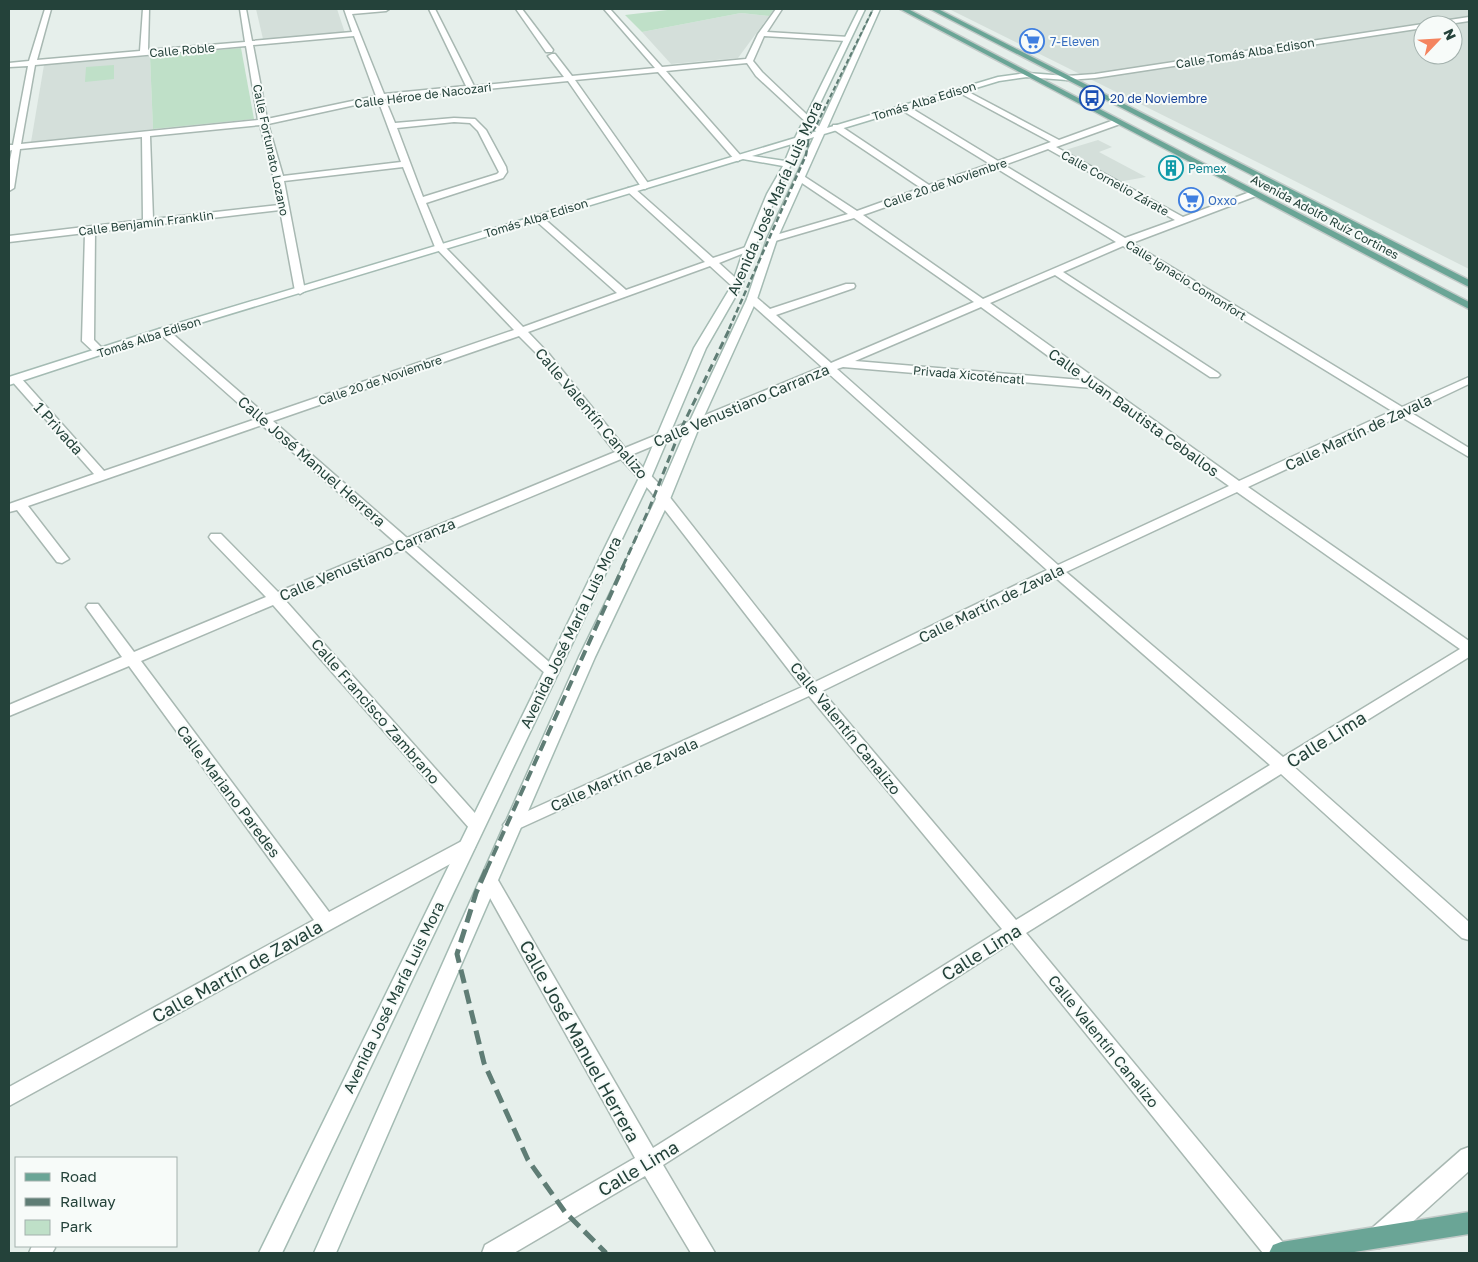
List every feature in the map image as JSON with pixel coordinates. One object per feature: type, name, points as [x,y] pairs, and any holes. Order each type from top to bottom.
[{"type":"main road","name":"Avenida Adolfo Ruíz Cortines","points":[[903,9],[1469,306]]},
{"type":"main road","name":"Avenida Adolfo Ruíz Cortines","points":[[932,9],[1469,284]]},
{"type":"main road","points":[[1281,1253],[1469,1223]]},
{"type":"street","points":[[9,188],[12,148],[32,63],[48,9]]},
{"type":"street","points":[[144,54],[146,9]]},
{"type":"street","name":"Calle Fortunato Lozano","points":[[243,9],[263,122],[279,179],[300,291]]},
{"type":"street","points":[[347,10],[386,9]]},
{"type":"street","points":[[432,9],[471,88]]},
{"type":"street","points":[[519,9],[555,53],[570,79],[645,186]]},
{"type":"street","points":[[608,9],[738,158],[762,159],[788,164]]},
{"type":"street","points":[[779,9],[762,34],[749,61],[759,74],[820,132]]},
{"type":"street","name":"Avenida José María Luis Mora","points":[[270,1253],[645,478],[664,437],[700,348],[737,285],[749,249],[772,194],[862,9]]},
{"type":"street","name":"Avenida José María Luis Mora","points":[[325,1253],[587,657],[663,499],[694,425],[752,300],[772,239],[877,9]]},
{"type":"street","name":"Calle Valentín Canalizo","points":[[347,10],[440,247],[522,331],[623,454],[663,499],[812,689],[1014,931],[1277,1253]]},
{"type":"street","name":"Calle Tomás Alba Edison","points":[[1067,78],[1108,74],[1413,28]]},
{"type":"street","name":"Calle Roble","points":[[9,65],[356,34]]},
{"type":"street","points":[[762,34],[846,39]]},
{"type":"street","name":"Calle Héroe de Nacozari","points":[[12,148],[263,122],[299,117],[360,101],[381,98],[749,61]]},
{"type":"street","name":"Tomás Alba Edison","points":[[12,380],[163,331],[1006,77],[1027,75],[1067,78]]},
{"type":"street","name":"Calle Cornelio Zárate","points":[[961,90],[1059,143]]},
{"type":"street","name":"Calle Ignacio Comonfort","points":[[904,107],[1469,454]]},
{"type":"street","points":[[393,126],[454,120],[472,121],[482,130],[502,167],[503,172],[500,176],[421,201]]},
{"type":"street","name":"Calle 20 de Noviembre","points":[[772,239],[857,214],[1117,122]]},
{"type":"street","points":[[836,127],[927,188]]},
{"type":"street","points":[[146,135],[148,223]]},
{"type":"street","name":"Calle Cornelio Zárate","points":[[1048,146],[1182,220]]},
{"type":"street","points":[[279,179],[406,164]]},
{"type":"street","name":"Calle Juan Bautista Ceballos","points":[[799,177],[857,214],[984,303],[1239,488],[1469,649]]},
{"type":"street","points":[[630,190],[737,285]]},
{"type":"street","name":"Calle Venustiano Carranza","points":[[9,712],[406,543],[836,366],[1124,242],[1254,194]]},
{"type":"street","name":"Calle Benjamín Franklin","points":[[9,239],[283,207]]},
{"type":"street","points":[[538,218],[624,294]]},
{"type":"street","points":[[90,229],[88,341],[100,352]]},
{"type":"street","name":"Calle 20 de Noviembre","points":[[14,507],[522,331],[749,249]]},
{"type":"street","points":[[1055,271],[1214,375]]},
{"type":"street","points":[[767,314],[850,286]]},
{"type":"street","points":[[752,300],[767,314],[836,366],[1056,571],[1282,766],[1469,933]]},
{"type":"street","name":"Calle José Manuel Herrera","points":[[163,331],[263,421],[406,543],[551,671]]},
{"type":"street","name":"Privada Xicoténcatl","points":[[836,366],[864,366],[1096,385]]},
{"type":"street","name":"1 Privada","points":[[12,380],[103,477]]},
{"type":"street","name":"Calle Martín de Zavala","points":[[512,825],[812,689],[1056,571],[1469,380]]},
{"type":"street","points":[[14,507],[62,558]]},
{"type":"street","name":"Calle Francisco Zambrano","points":[[216,537],[276,598],[476,825]]},
{"type":"street","name":"Calle Mariano Paredes","points":[[92,608],[326,922]]},
{"type":"street","name":"Calle Lima","points":[[493,1253],[649,1162],[1014,931],[1469,649]]},
{"type":"street","name":"Calle Martín de Zavala","points":[[9,1096],[466,847]]},
{"type":"street","name":"Calle José Manuel Herrera","points":[[489,880],[649,1162],[704,1253]]},
{"type":"street","points":[[1379,1237],[1469,1157]]},
{"type":"shaded area","points":[[256,9],[337,9],[345,33],[263,39]]},
{"type":"shaded area","points":[[949,9],[1469,9],[1469,269],[1245,156]]},
{"type":"shaded area","points":[[741,13],[769,16],[738,58],[671,64],[642,32]]},
{"type":"shaded area","points":[[150,56],[153,129],[31,142],[44,65]]},
{"type":"shaded area","points":[[1098,140],[1112,147],[1099,152],[1146,177],[1118,182],[1062,151]]},
{"type":"green space","points":[[676,9],[774,9],[769,16],[741,13],[642,32],[625,15]]},
{"type":"green space","points":[[241,48],[254,119],[153,129],[150,56]]},
{"type":"green space","points":[[114,65],[114,79],[85,82],[86,67]]},
{"type":"railway","points":[[808,144],[809,135],[815,128],[873,9]]},
{"type":"railway","points":[[729,329],[806,155],[808,143]]},
{"type":"railway","points":[[623,566],[649,509],[680,431],[730,328]]},
{"type":"railway","points":[[486,871],[624,565]]},
{"type":"railway","points":[[486,870],[476,893],[457,954],[484,1063],[528,1160],[565,1212],[606,1253]]},
{"type":"place","name":"7-Eleven","points":[[1032,41]]},
{"type":"place","name":"20 de Noviembre","points":[[1092,98]]},
{"type":"place","name":"Pemex","points":[[1171,168]]},
{"type":"place","name":"Oxxo","points":[[1191,200]]}]
